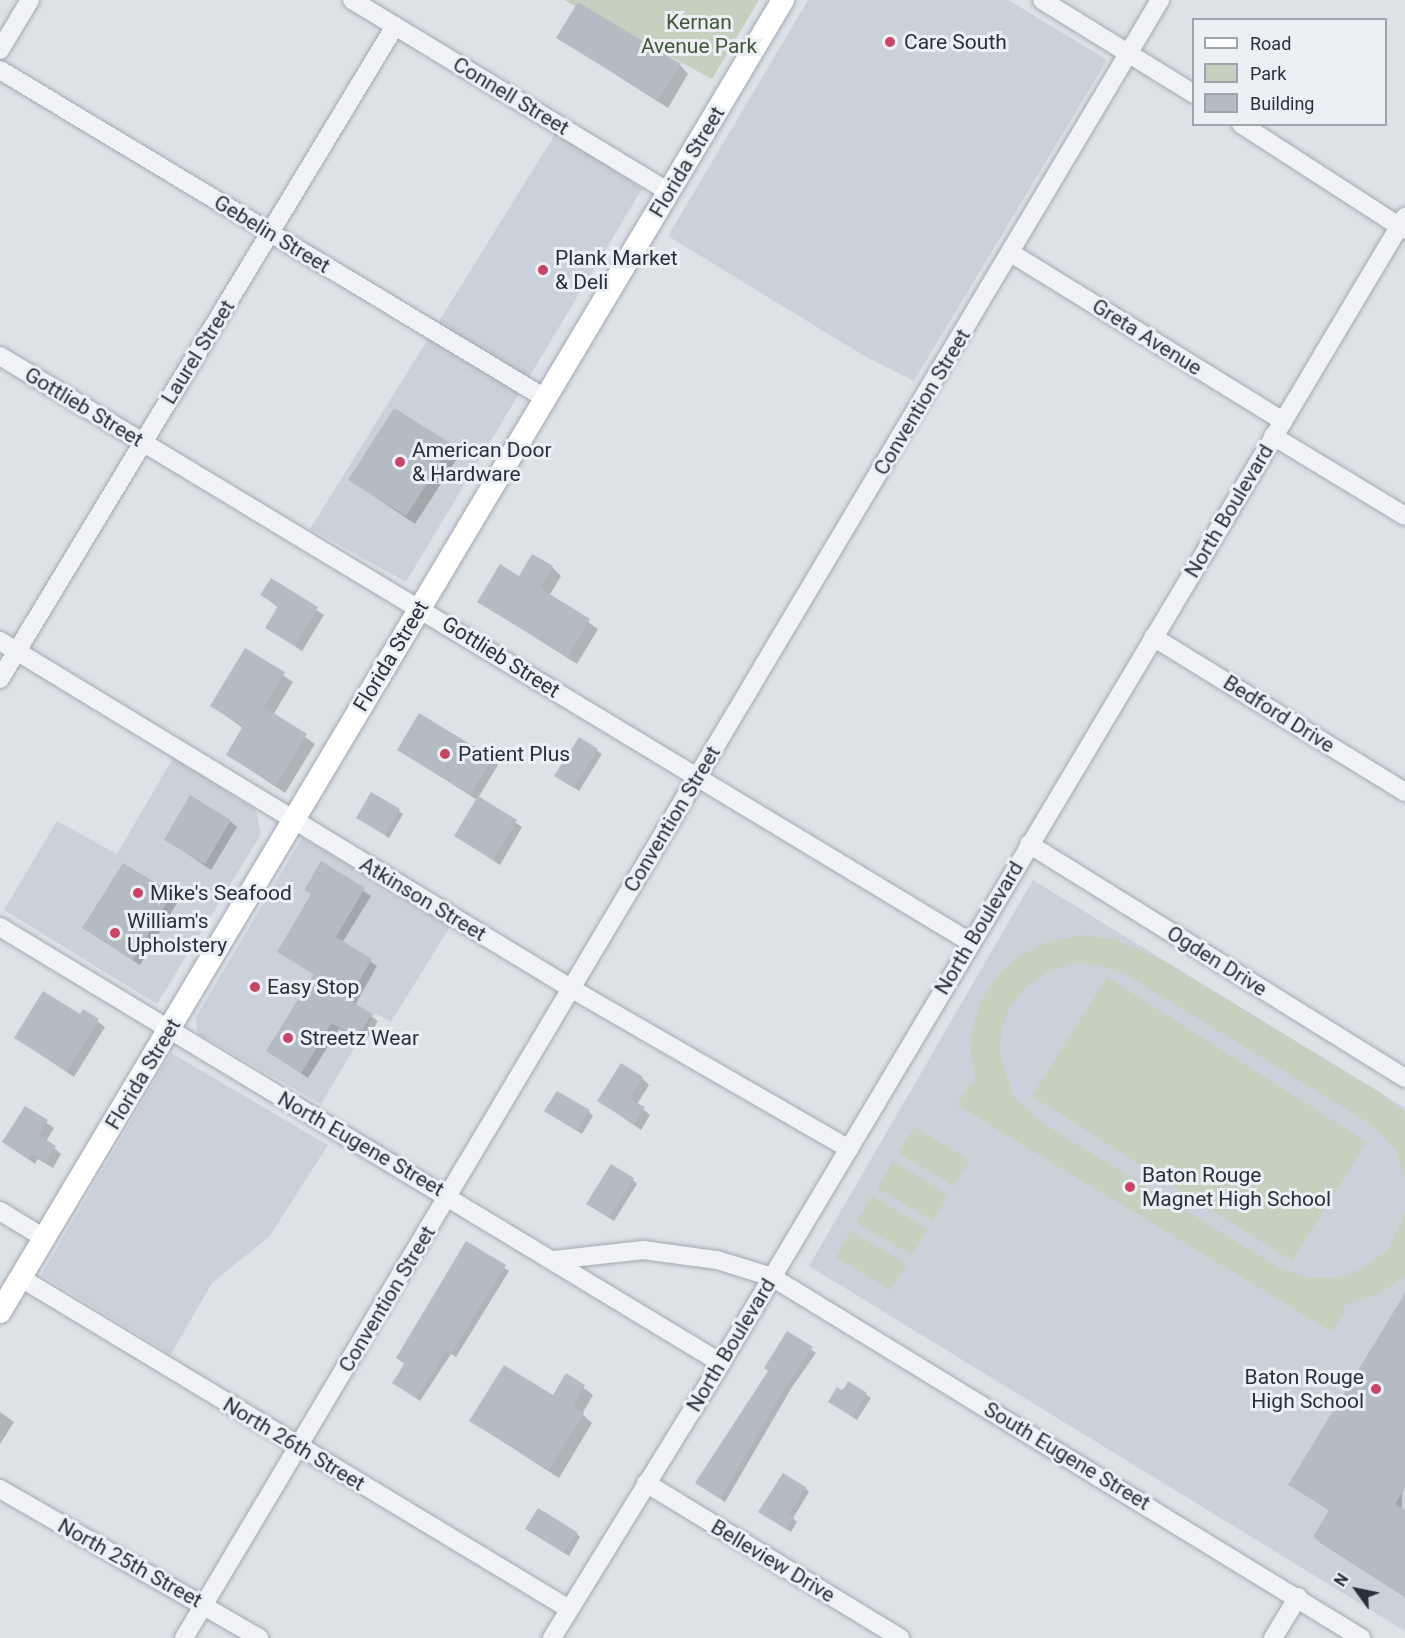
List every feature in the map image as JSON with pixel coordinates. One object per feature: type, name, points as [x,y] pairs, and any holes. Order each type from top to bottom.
[{"type":"main road","name":"Florida Street","points":[[0,1312],[783,0]]},
{"type":"street","points":[[0,50],[30,0]]},
{"type":"street","name":"Connell Street","points":[[352,0],[669,192]]},
{"type":"street","points":[[1042,0],[1192,93]]},
{"type":"street","name":"Convention Street","points":[[184,1638],[1160,0]]},
{"type":"street","name":"Laurel Street","points":[[0,679],[141,442],[272,234],[395,26]]},
{"type":"street","name":"Gebelin Street","points":[[0,70],[544,398]]},
{"type":"street","points":[[1244,126],[1403,224]]},
{"type":"street","name":"North Boulevard","points":[[552,1638],[721,1363],[970,942],[1403,224]]},
{"type":"street","name":"Greta Avenue","points":[[1011,253],[1278,429],[1405,516]]},
{"type":"street","name":"Gottlieb Street","points":[[0,357],[420,607],[970,942]]},
{"type":"street","name":"Bedford Drive","points":[[1153,637],[1405,792]]},
{"type":"street","name":"Atkinson Street","points":[[0,641],[572,988],[849,1149]]},
{"type":"street","name":"Ogden Drive","points":[[1029,844],[1405,1078]]},
{"type":"street","name":"North Eugene Street","points":[[0,927],[168,1031],[449,1196],[721,1363]]},
{"type":"street","points":[[0,1211],[44,1238]]},
{"type":"street","name":"South Eugene Street","points":[[554,1260],[643,1250],[717,1260],[772,1277],[1298,1597],[1361,1638]]},
{"type":"street","name":"North 26th Street","points":[[21,1278],[569,1609]]},
{"type":"street","name":"Belleview Drive","points":[[646,1484],[900,1638]]},
{"type":"street","name":"North 25th Street","points":[[0,1489],[204,1604],[259,1638]]},
{"type":"street","points":[[1273,1638],[1298,1597]]},
{"type":"shaded area","points":[[808,0],[1008,0],[1107,60],[914,381],[866,357],[668,236]]},
{"type":"shaded area","points":[[557,131],[642,189],[406,582],[310,529]]},
{"type":"shaded area","points":[[173,758],[256,810],[261,834],[157,1004],[4,910],[57,821],[117,854]]},
{"type":"shaded area","points":[[302,838],[451,925],[391,1022],[375,1013],[321,1104],[197,1033],[196,1017]]},
{"type":"shaded area","name":"Baton Rouge Magnet High School","points":[[1033,880],[1405,1108],[1405,1631],[809,1266]]},
{"type":"shaded area","points":[[171,1053],[328,1145],[269,1237],[212,1283],[171,1354],[41,1275]]},
{"type":"green space","name":"Kernan Avenue Park","points":[[564,0],[759,0],[712,79]]},
{"type":"green space","points":[[1083,935],[1117,940],[1160,959],[1381,1093],[1405,1114],[1405,1177],[1395,1149],[1371,1124],[1125,974],[1100,965],[1074,963],[1047,972],[1026,987],[1010,1007],[1001,1031],[1000,1054],[1013,1096],[1044,1124],[1278,1267],[1304,1277],[1332,1279],[1362,1269],[1388,1250],[1405,1212],[1405,1275],[1380,1293],[1341,1306],[1346,1310],[1332,1332],[957,1105],[972,1082],[976,1084],[971,1054],[972,1029],[980,1003],[995,979],[1017,957],[1047,942]]},
{"type":"green space","points":[[1107,977],[1367,1142],[1292,1261],[1032,1096]]},
{"type":"green space","points":[[914,1127],[970,1160],[954,1186],[898,1153]]},
{"type":"green space","points":[[893,1161],[949,1195],[933,1221],[877,1188]]},
{"type":"green space","points":[[872,1196],[928,1229],[912,1255],[856,1223]]},
{"type":"green space","points":[[851,1231],[907,1264],[891,1290],[836,1257]]},
{"type":"building","points":[[578,2],[681,64],[658,100],[556,38]]},
{"type":"building","name":"American Door & Hardware","points":[[394,408],[452,444],[406,516],[348,480]]},
{"type":"building","points":[[532,554],[553,566],[540,588],[590,619],[568,657],[477,602],[500,564],[519,576]]},
{"type":"building","points":[[271,578],[318,607],[295,646],[265,628],[278,606],[260,595]]},
{"type":"building","points":[[245,648],[285,672],[264,707],[307,734],[276,785],[226,755],[243,726],[210,706]]},
{"type":"building","name":"Patient Plus","points":[[419,713],[493,758],[470,795],[397,750]]},
{"type":"building","points":[[579,737],[598,749],[574,788],[554,776]]},
{"type":"building","points":[[371,792],[400,809],[385,835],[356,818]]},
{"type":"building","points":[[190,795],[231,820],[205,864],[164,840]]},
{"type":"building","points":[[478,796],[517,820],[493,860],[454,836]]},
{"type":"building","points":[[321,861],[365,888],[336,937],[372,959],[348,999],[372,1014],[357,1039],[332,1023],[301,1073],[266,1051],[314,974],[277,952],[311,894],[304,890]]},
{"type":"building","points":[[123,863],[172,893],[133,960],[82,928]]},
{"type":"building","points":[[43,991],[80,1014],[83,1009],[99,1019],[67,1071],[14,1038]]},
{"type":"building","points":[[621,1063],[643,1077],[630,1099],[645,1107],[634,1124],[597,1101]]},
{"type":"building","points":[[557,1091],[590,1110],[577,1131],[544,1111]]},
{"type":"building","points":[[25,1106],[48,1120],[39,1135],[56,1146],[46,1162],[31,1153],[28,1159],[2,1142]]},
{"type":"building","points":[[611,1164],[634,1178],[609,1218],[586,1204]]},
{"type":"building","points":[[466,1241],[506,1265],[451,1354],[446,1351],[416,1398],[392,1383],[405,1364],[396,1358]]},
{"type":"building","name":"Baton Rouge High School","points":[[1405,1293],[1405,1488],[1395,1504],[1405,1510],[1405,1597],[1313,1537],[1329,1510],[1288,1485]]},
{"type":"building","points":[[787,1331],[813,1347],[788,1383],[720,1499],[695,1483],[768,1371],[764,1368]]},
{"type":"building","points":[[504,1365],[553,1395],[566,1373],[585,1385],[573,1406],[584,1413],[549,1470],[469,1421]]},
{"type":"building","points":[[848,1381],[867,1393],[853,1417],[828,1402],[837,1387],[843,1391]]},
{"type":"building","points":[[783,1473],[806,1487],[789,1514],[794,1517],[786,1529],[758,1512]]},
{"type":"building","points":[[538,1508],[577,1532],[564,1553],[525,1529]]},
{"type":"place","name":"Care South","points":[[890,42]]},
{"type":"place","name":"Plank Market & Deli","points":[[543,270]]},
{"type":"place","name":"American Door & Hardware","points":[[400,462]]},
{"type":"place","name":"Patient Plus","points":[[445,754]]},
{"type":"place","name":"Mike's Seafood","points":[[138,893]]},
{"type":"place","name":"William's Upholstery","points":[[115,933]]},
{"type":"place","name":"Easy Stop","points":[[255,987]]},
{"type":"place","name":"Streetz Wear","points":[[288,1038]]},
{"type":"place","name":"Baton Rouge Magnet High School","points":[[1130,1187]]},
{"type":"place","name":"Baton Rouge High School","points":[[1376,1389]]}]
